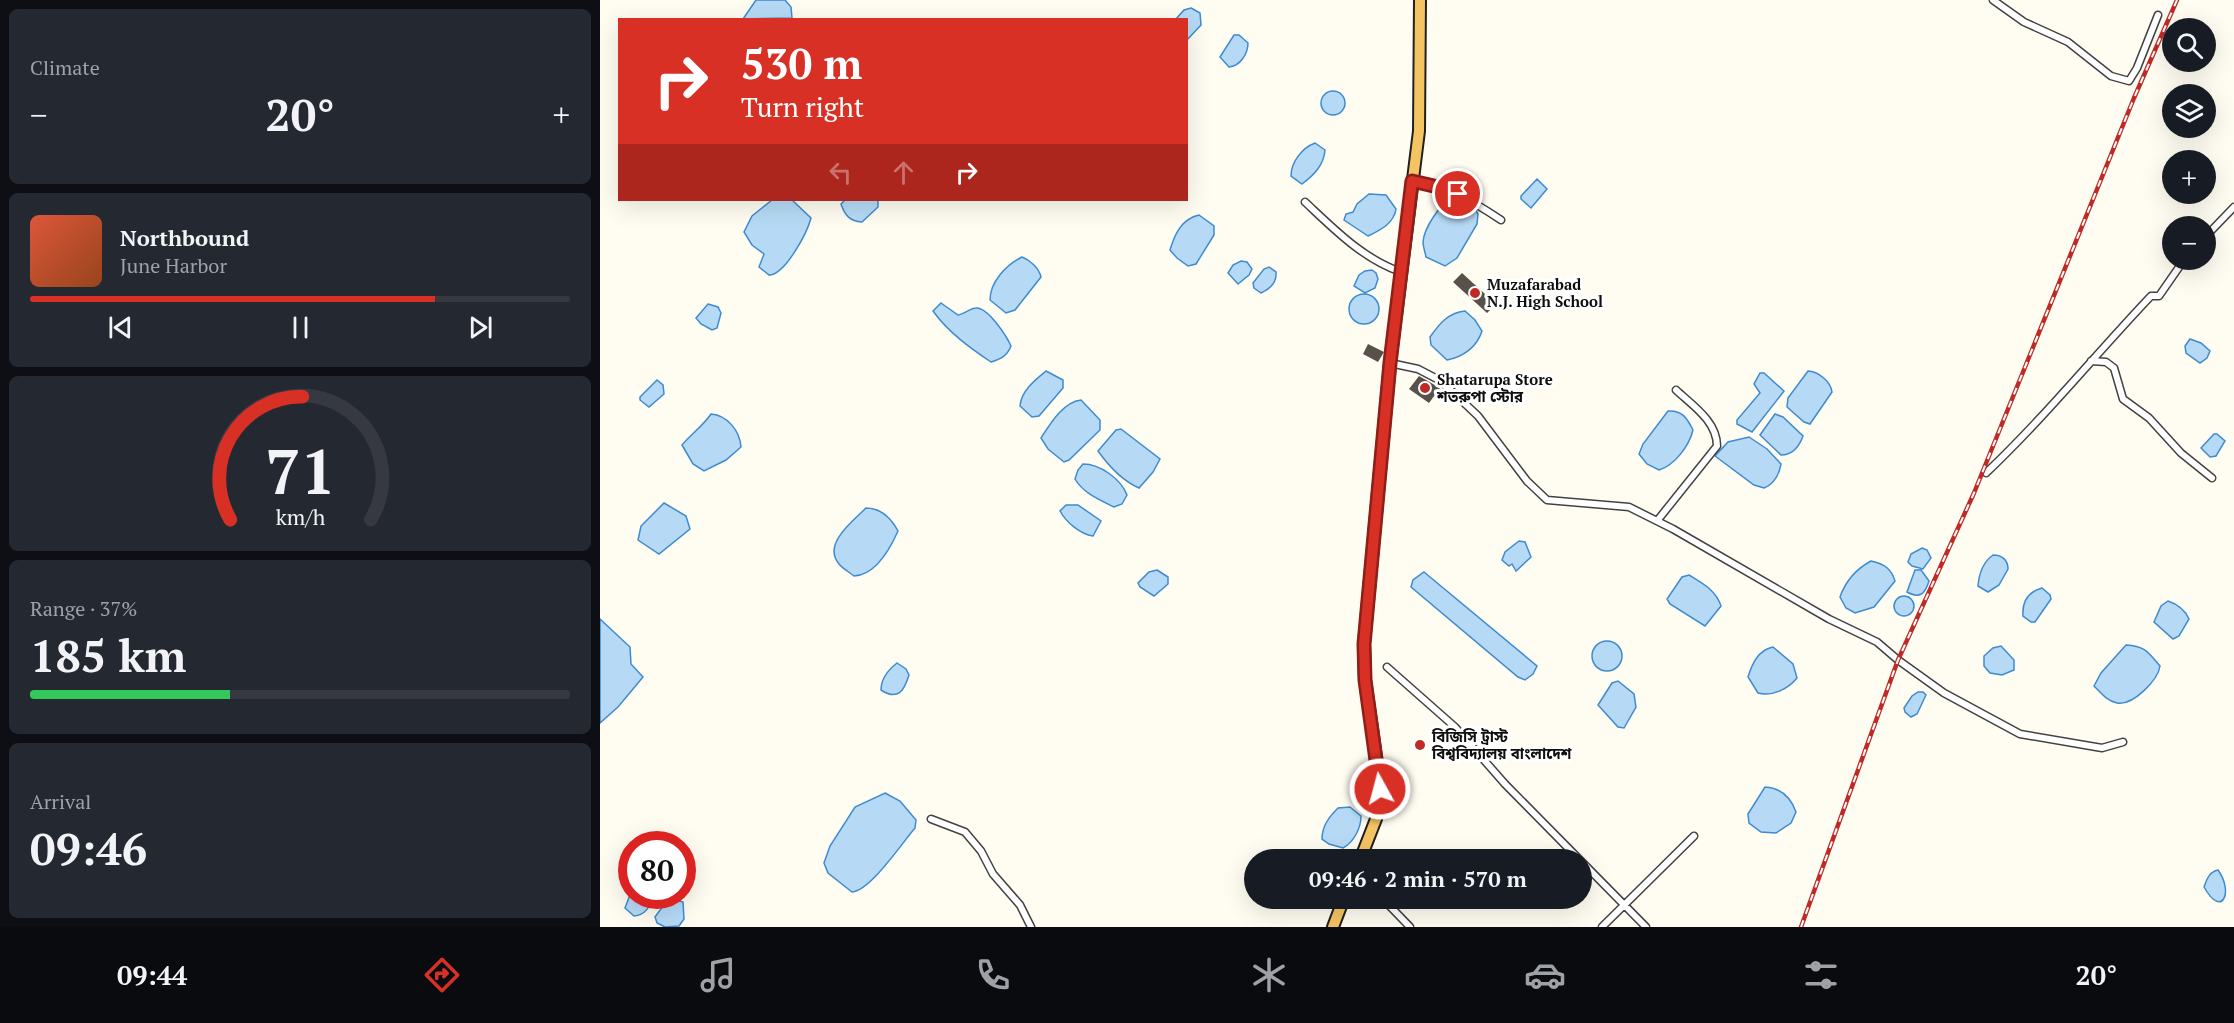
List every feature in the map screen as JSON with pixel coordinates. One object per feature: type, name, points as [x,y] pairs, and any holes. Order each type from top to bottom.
[{"type":"highway","points":[[1364,849],[1380,802],[1379,777],[1365,680],[1364,644],[1390,363],[1419,131],[1419,0]]},
{"type":"highway","points":[[1333,927],[1340,909]]},
{"type":"street","points":[[1993,0],[2024,22],[2068,42],[2111,75],[2128,81],[2137,68],[2158,15]]},
{"type":"street","points":[[1412,181],[1447,189],[1470,200],[1501,220]]},
{"type":"street","points":[[1305,202],[1358,249],[1382,265],[1401,272]]},
{"type":"street","points":[[2216,226],[2234,207]]},
{"type":"street","points":[[1986,473],[2027,434],[2151,296],[2159,296],[2177,270]]},
{"type":"street","points":[[2091,361],[2106,362],[2114,369],[2123,399],[2149,418],[2181,453],[2212,478]]},
{"type":"street","points":[[1390,363],[1418,369],[1441,381],[1478,416],[1527,481],[1547,500],[1629,507],[1829,619],[1877,642],[1944,693],[2020,734],[2102,748],[2123,742]]},
{"type":"street","points":[[1657,521],[1717,446],[1717,434],[1711,423],[1676,390]]},
{"type":"street","points":[[1387,667],[1455,727],[1505,784],[1646,927]]},
{"type":"street","points":[[931,819],[965,832],[981,851],[993,874],[1020,905],[1031,927]]},
{"type":"street","points":[[1602,927],[1694,836]]},
{"type":"street","points":[[1393,909],[1410,927]]},
{"type":"water","points":[[756,0],[785,0],[791,7],[792,18],[744,18]]},
{"type":"water","points":[[1191,8],[1200,13],[1201,25],[1188,39],[1188,18],[1177,18],[1184,10]]},
{"type":"water","points":[[1234,35],[1239,35],[1248,43],[1248,47],[1240,62],[1229,67],[1220,57]]},
{"type":"water","points":[[1328,91],[1338,91],[1345,98],[1345,108],[1338,115],[1328,115],[1321,108],[1321,98]]},
{"type":"water","points":[[1315,143],[1325,150],[1323,160],[1302,184],[1291,176],[1291,171],[1302,152]]},
{"type":"water","points":[[1537,179],[1547,189],[1531,208],[1521,199],[1521,196]]},
{"type":"water","points":[[1369,194],[1386,195],[1396,209],[1390,222],[1368,236],[1344,220],[1346,214],[1353,212],[1357,204]]},
{"type":"water","points":[[1452,198],[1475,209],[1478,214],[1477,224],[1457,258],[1445,266],[1426,257],[1423,242],[1433,217]]},
{"type":"water","points":[[771,201],[793,201],[811,218],[800,243],[788,261],[775,273],[769,275],[759,267],[764,254],[752,245],[744,232],[752,216]]},
{"type":"water","points":[[844,201],[878,201],[878,207],[862,222],[848,217],[841,204]]},
{"type":"water","points":[[1199,215],[1214,226],[1214,235],[1196,264],[1188,266],[1170,250],[1174,238],[1184,223]]},
{"type":"water","points":[[1022,257],[1034,265],[1041,277],[1015,310],[1006,313],[990,300],[991,293],[1000,275]]},
{"type":"water","points":[[1241,261],[1247,262],[1252,269],[1249,275],[1238,284],[1228,273],[1233,265]]},
{"type":"water","points":[[1269,267],[1276,272],[1275,279],[1270,287],[1261,293],[1254,288],[1253,283],[1264,269]]},
{"type":"water","points":[[1372,270],[1378,279],[1375,288],[1365,293],[1354,286],[1359,275]]},
{"type":"water","points":[[1364,294],[1375,298],[1379,309],[1375,320],[1364,324],[1353,320],[1349,309],[1353,298]]},
{"type":"water","points":[[941,303],[958,315],[976,308],[986,312],[997,323],[1011,346],[1006,355],[991,362],[952,333],[933,311]]},
{"type":"water","points":[[708,304],[718,307],[721,313],[717,328],[712,330],[696,318]]},
{"type":"water","points":[[1465,311],[1482,331],[1480,337],[1469,350],[1447,360],[1431,345],[1430,337],[1445,319]]},
{"type":"water","points":[[2190,339],[2201,343],[2210,351],[2207,358],[2200,363],[2186,353],[2185,346]]},
{"type":"water","points":[[1046,371],[1063,380],[1063,388],[1039,416],[1032,417],[1020,406],[1021,401],[1029,386]]},
{"type":"water","points":[[1808,371],[1823,378],[1829,384],[1832,392],[1810,424],[1804,422],[1787,407],[1788,398]]},
{"type":"water","points":[[1760,373],[1764,373],[1784,391],[1752,432],[1737,424],[1737,420],[1760,393],[1754,384]]},
{"type":"water","points":[[657,380],[663,385],[664,394],[649,407],[640,400],[640,397]]},
{"type":"water","points":[[1081,400],[1100,420],[1100,430],[1069,460],[1064,462],[1048,449],[1041,438],[1063,409]]},
{"type":"water","points":[[1668,411],[1684,416],[1693,430],[1680,454],[1665,468],[1659,470],[1647,464],[1639,454],[1643,444]]},
{"type":"water","points":[[711,414],[722,417],[732,425],[741,447],[726,460],[704,471],[693,464],[682,445]]},
{"type":"water","points":[[1775,414],[1783,417],[1803,436],[1797,447],[1789,454],[1781,455],[1760,435]]},
{"type":"water","points":[[1121,429],[1160,459],[1153,472],[1139,488],[1116,472],[1098,451],[1116,430]]},
{"type":"water","points":[[2214,434],[2225,441],[2216,456],[2210,457],[2201,448]]},
{"type":"water","points":[[1749,437],[1767,449],[1781,464],[1776,479],[1764,488],[1754,485],[1715,456],[1728,442]]},
{"type":"water","points":[[1083,464],[1109,473],[1120,483],[1127,495],[1122,504],[1114,507],[1092,496],[1078,484],[1075,479]]},
{"type":"water","points":[[664,503],[686,516],[690,529],[659,554],[638,540],[641,526]]},
{"type":"water","points":[[1066,505],[1078,505],[1101,521],[1093,536],[1078,530],[1066,519],[1060,511]]},
{"type":"water","points":[[866,508],[885,515],[898,531],[881,560],[869,571],[854,576],[839,564],[834,549],[841,533]]},
{"type":"water","points":[[1519,541],[1525,542],[1531,557],[1516,571],[1512,564],[1509,566],[1502,560],[1505,552]]},
{"type":"water","points":[[1922,548],[1927,550],[1931,558],[1923,569],[1912,566],[1908,562],[1911,554]]},
{"type":"water","points":[[1993,555],[2004,559],[2008,569],[1999,585],[1988,592],[1978,586],[1984,565]]},
{"type":"water","points":[[1871,561],[1886,567],[1895,581],[1874,607],[1855,613],[1846,608],[1840,597],[1852,576]]},
{"type":"water","points":[[1157,570],[1168,577],[1168,584],[1154,596],[1140,587],[1138,583],[1149,572]]},
{"type":"water","points":[[1915,570],[1921,570],[1929,581],[1924,592],[1919,595],[1907,592]]},
{"type":"water","points":[[1424,572],[1537,666],[1533,674],[1525,680],[1518,677],[1411,587],[1413,580]]},
{"type":"water","points":[[1689,575],[1712,591],[1721,606],[1705,626],[1670,604],[1667,599],[1682,577]]},
{"type":"water","points":[[2042,588],[2051,599],[2035,622],[2031,622],[2023,616],[2025,602],[2033,592]]},
{"type":"water","points":[[1904,596],[1911,599],[1914,606],[1911,613],[1904,616],[1897,613],[1894,606],[1897,599]]},
{"type":"water","points":[[2168,601],[2180,608],[2189,619],[2179,636],[2173,639],[2154,622],[2161,606]]},
{"type":"water","points":[[600,619],[630,647],[631,664],[643,677],[618,707],[600,723]]},
{"type":"water","points":[[1607,641],[1617,646],[1622,656],[1617,666],[1607,671],[1597,666],[1592,656],[1597,646]]},
{"type":"water","points":[[2126,645],[2146,651],[2160,666],[2155,678],[2144,691],[2130,700],[2117,703],[2107,699],[2094,686],[2101,673]]},
{"type":"water","points":[[2001,646],[2014,660],[2014,670],[2002,675],[1990,673],[1984,666],[1984,656],[1993,648]]},
{"type":"water","points":[[1773,647],[1793,664],[1797,678],[1789,686],[1779,691],[1769,694],[1758,693],[1748,677],[1760,654]]},
{"type":"water","points":[[897,663],[906,669],[909,675],[900,693],[892,695],[881,690],[881,686],[886,675]]},
{"type":"water","points":[[1618,681],[1634,694],[1636,707],[1624,728],[1618,727],[1598,705],[1612,683]]},
{"type":"water","points":[[1918,692],[1926,695],[1917,714],[1911,717],[1904,708],[1912,696]]},
{"type":"water","points":[[1765,787],[1776,789],[1785,795],[1796,812],[1791,823],[1776,833],[1761,832],[1749,823],[1748,814]]},
{"type":"water","points":[[885,793],[900,801],[916,820],[915,828],[877,875],[860,889],[852,892],[828,873],[824,863],[830,846],[855,807]]},
{"type":"water","points":[[1350,807],[1361,816],[1356,834],[1343,848],[1329,844],[1322,839],[1327,822],[1338,808]]},
{"type":"water","points":[[2218,870],[2225,886],[2224,899],[2221,901],[2216,901],[2204,887],[2210,874]]},
{"type":"water","points":[[626,909],[647,909],[642,914],[634,916]]},
{"type":"water","points":[[661,909],[683,909],[684,919],[679,926],[665,927],[657,923],[655,917]]},
{"type":"building","name":"Muzafarabad N.J. High School","points":[[1462,273],[1496,304],[1487,313],[1453,282]]},
{"type":"building","points":[[1368,344],[1384,352],[1378,362],[1363,354]]},
{"type":"building","name":"Shatarupa Store শতরুপা স্টোর","points":[[1419,376],[1440,388],[1429,403],[1409,389]]},
{"type":"railway","points":[[1801,927],[1898,660],[1974,493],[2134,98],[2177,0]]},
{"type":"place","name":"Muzafarabad N.J. High School","points":[[1475,293]]},
{"type":"place","name":"Shatarupa Store শতরুপা স্টোর","points":[[1425,388]]},
{"type":"place","name":"বিজিসি ট্রাস্ট বিশ্ববিদ্যালয় বাংলাদেশ","points":[[1420,745]]},
{"type":"route","points":[[1380,789],[1365,680],[1364,644],[1390,363],[1412,181],[1447,189],[1458,194]]}]
